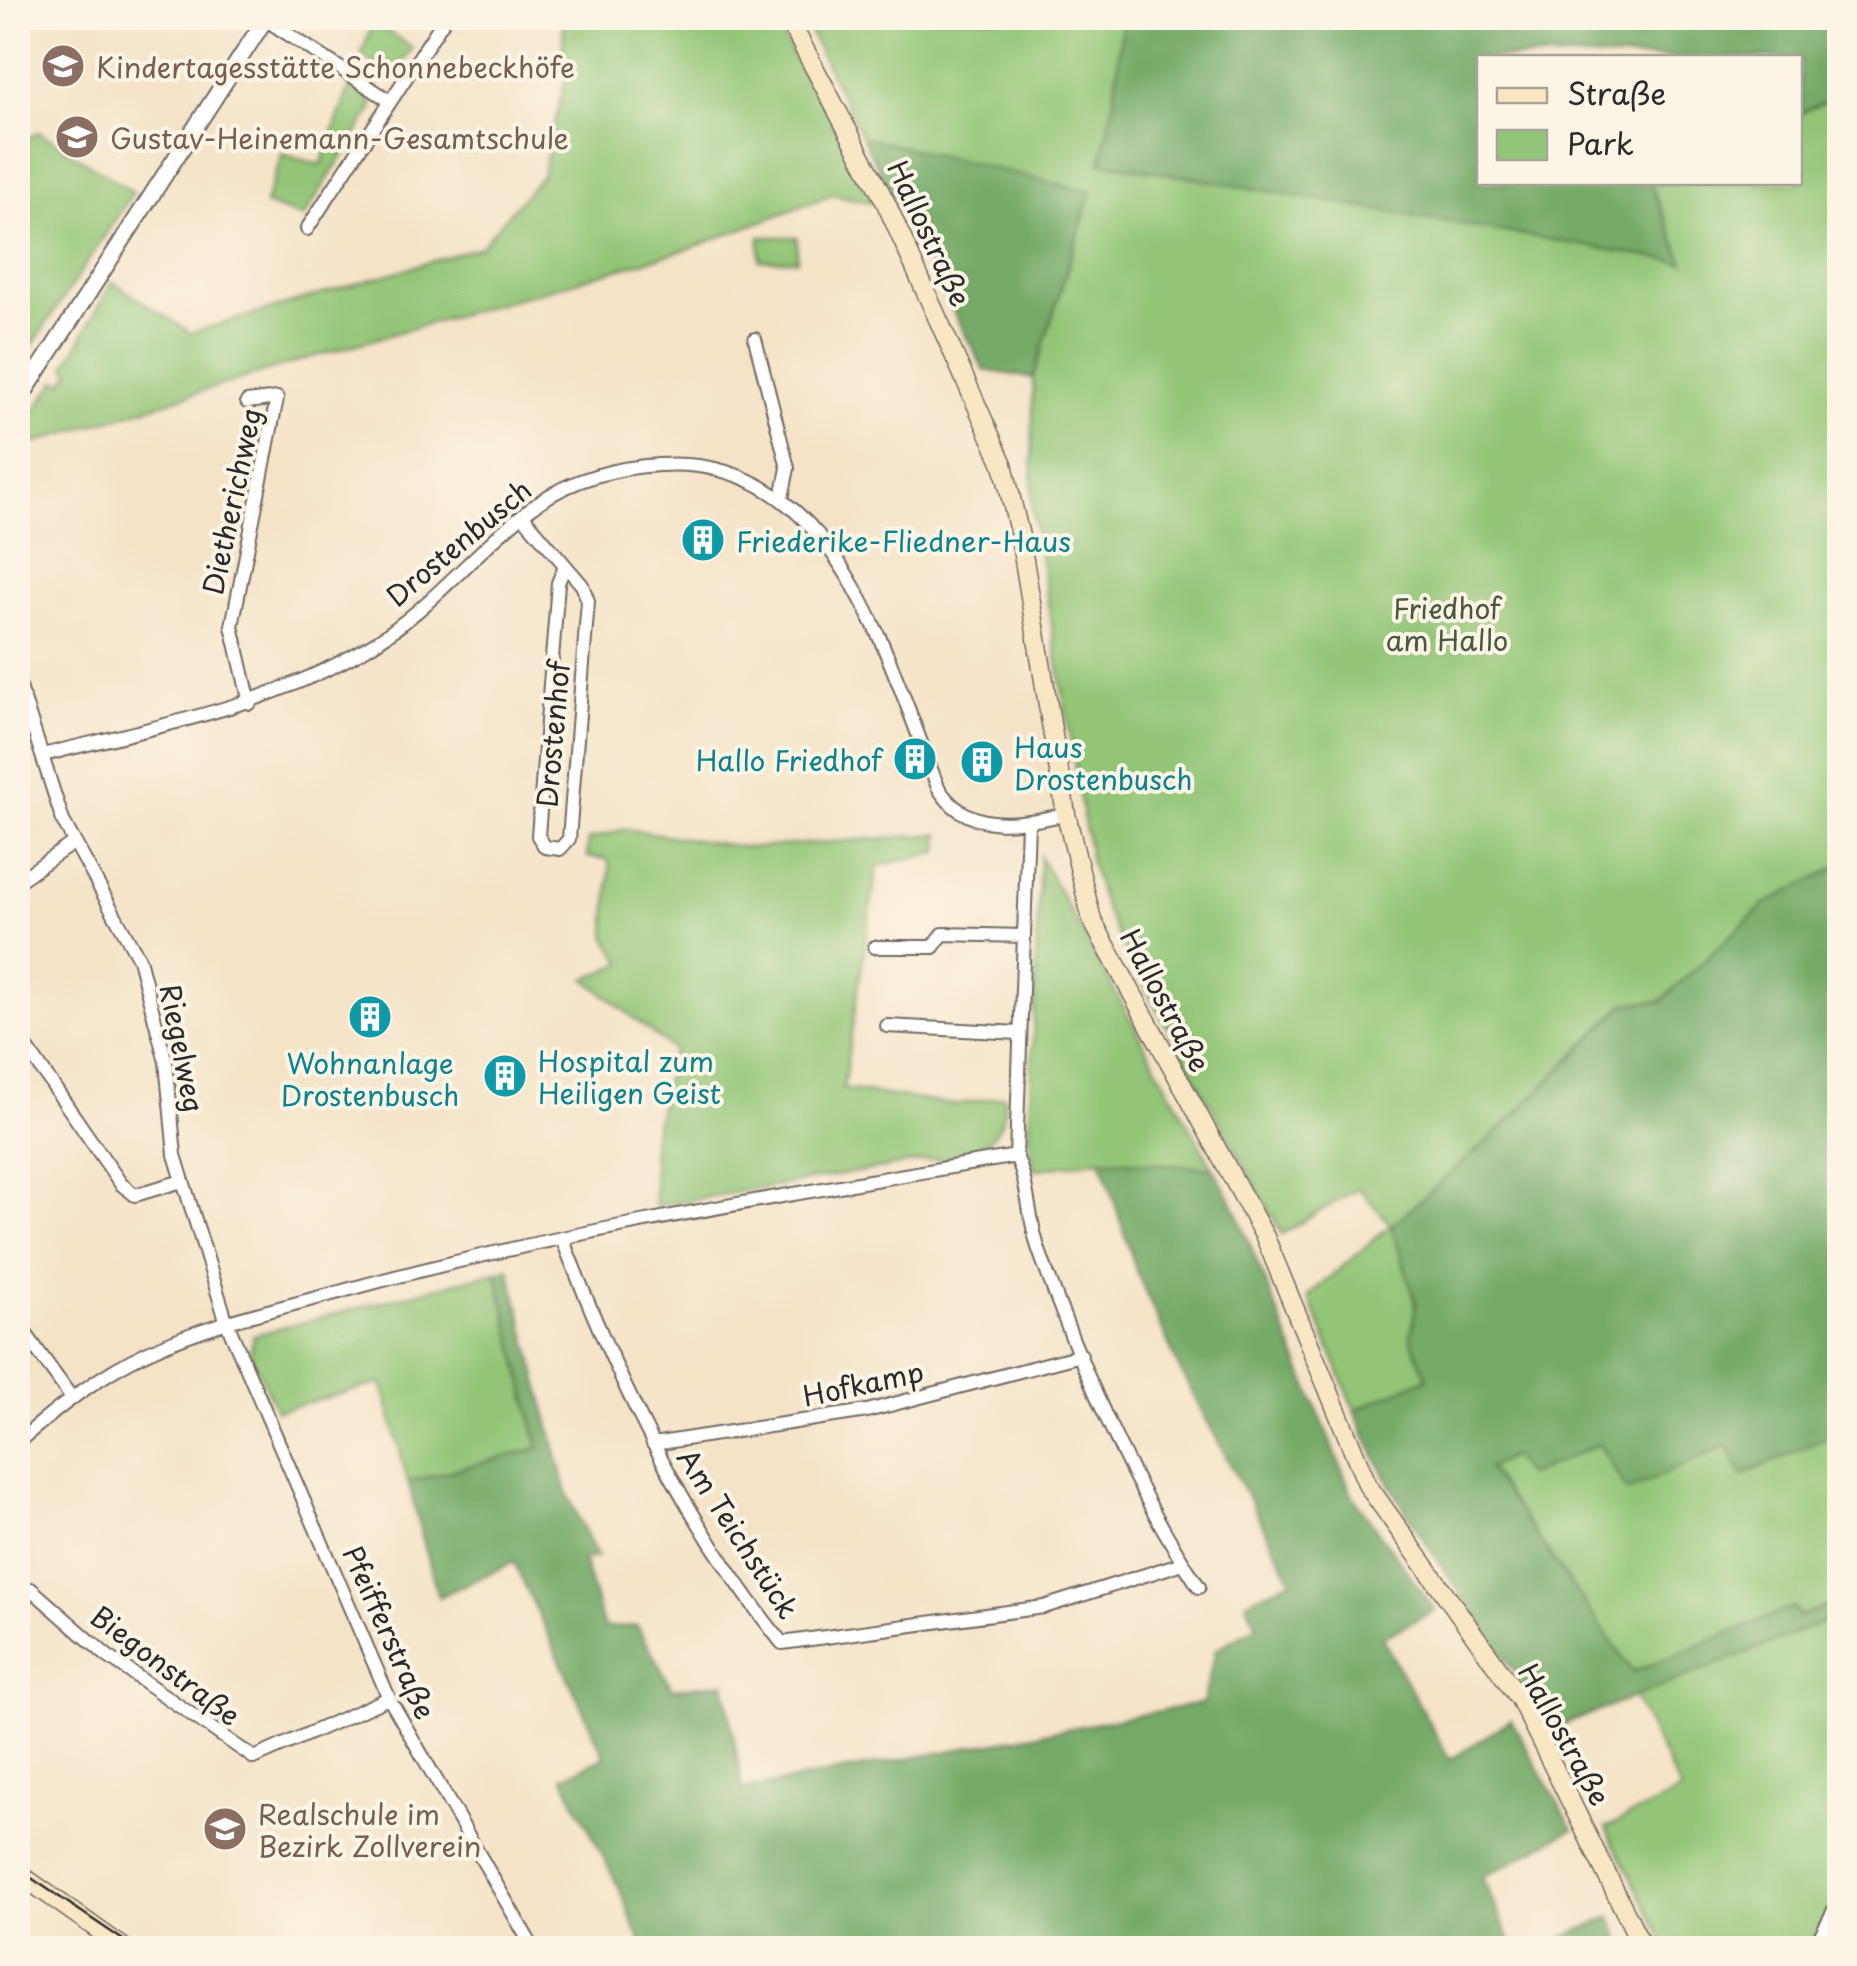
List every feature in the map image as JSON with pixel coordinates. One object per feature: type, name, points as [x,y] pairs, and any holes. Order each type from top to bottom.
[{"type":"main road","name":"Hallostraße","points":[[788,18],[885,201],[1003,464],[1020,536],[1081,889],[1106,951],[1265,1237],[1368,1486],[1520,1699],[1643,1948]]},
{"type":"main road","points":[[18,1873],[124,1948]]},
{"type":"street","points":[[18,402],[265,18],[390,101]]},
{"type":"street","points":[[307,229],[445,18]]},
{"type":"street","points":[[755,339],[788,468],[782,498]]},
{"type":"street","name":"Dietherichweg","points":[[247,402],[278,398],[232,626],[250,703]]},
{"type":"street","name":"Drostenbusch","points":[[43,755],[250,703],[316,677],[370,646],[428,604],[523,516],[564,489],[597,476],[649,465],[684,463],[722,472],[782,498],[830,548],[854,584],[893,669],[938,786],[952,808],[976,819],[1028,823],[1066,814]]},
{"type":"street","name":"Drostenhof","points":[[523,516],[582,585],[588,601],[569,839],[560,850],[545,847],[538,836],[558,583],[565,566]]},
{"type":"street","name":"Riegelweg","points":[[18,681],[73,844],[138,959],[166,1062],[175,1155],[226,1324]]},
{"type":"street","points":[[1028,823],[1016,1156],[1026,1178],[1036,1244],[1081,1356],[1130,1464],[1199,1587]]},
{"type":"street","points":[[18,881],[73,844]]},
{"type":"street","points":[[875,948],[934,947],[944,934],[1023,936]]},
{"type":"street","points":[[887,1026],[1020,1032]]},
{"type":"street","points":[[18,1035],[120,1184],[135,1195],[182,1182]]},
{"type":"street","points":[[18,1442],[72,1397],[147,1352],[226,1324],[395,1277],[663,1216],[1016,1156]]},
{"type":"street","name":"Am Teichstück","points":[[562,1238],[604,1346],[653,1444],[700,1530],[782,1643],[1044,1606],[1183,1563]]},
{"type":"street","points":[[18,1324],[72,1397]]},
{"type":"street","name":"Pfeifferstraße","points":[[226,1324],[389,1698],[533,1948]]},
{"type":"street","name":"Hofkamp","points":[[653,1444],[867,1412],[1081,1356]]},
{"type":"street","name":"Biegonstraße","points":[[30,1589],[106,1655],[254,1758],[389,1698]]},
{"type":"street","points":[[1814,1948],[1840,1899]]},
{"type":"green space","points":[[563,18],[771,18],[827,111],[873,203],[833,194],[691,248],[309,358],[18,448],[18,433],[57,380],[63,383],[71,371],[66,367],[112,282],[191,333],[480,247],[542,175],[571,57],[563,54]]},
{"type":"green space","name":"Friedhof am Hallo","points":[[803,18],[1123,18],[1114,100],[1101,162],[1683,261],[1651,185],[1802,185],[1802,112],[1839,96],[1839,865],[1766,905],[1661,1002],[1623,1005],[1502,1128],[1392,1226],[1416,1302],[1411,1339],[1427,1379],[1355,1410],[1308,1296],[1391,1225],[1359,1188],[1282,1234],[1125,950],[1105,909],[1091,864],[1032,506],[1033,378],[1091,193],[862,137]]},
{"type":"green space","points":[[1123,18],[1839,18],[1839,96],[1802,112],[1802,55],[1477,55],[1477,185],[1651,185],[1684,263],[1101,162],[1114,100]]},
{"type":"green space","points":[[373,22],[413,48],[394,75],[361,56]]},
{"type":"green space","points":[[350,86],[372,101],[372,110],[303,218],[265,204],[282,154],[321,165]]},
{"type":"green space","points":[[39,132],[133,192],[18,367],[18,143]]},
{"type":"green space","points":[[862,137],[1091,192],[1033,378],[984,370]]},
{"type":"green space","points":[[760,237],[797,237],[797,260],[760,260]]},
{"type":"green space","points":[[625,829],[749,848],[940,834],[939,852],[877,866],[843,1089],[955,1105],[1004,1096],[1003,1116],[996,1132],[966,1154],[655,1206],[652,1140],[673,1050],[586,979],[623,963],[606,937],[610,865],[607,859],[587,857],[588,840]]},
{"type":"green space","points":[[1040,857],[1213,1168],[1101,1159],[1034,1170],[1029,1140]]},
{"type":"green space","points":[[1839,866],[1839,1432],[1742,1475],[1728,1445],[1627,1491],[1599,1444],[1527,1476],[1513,1456],[1488,1468],[1633,1672],[1794,1607],[1799,1617],[1839,1602],[1839,1616],[1551,1730],[1420,1534],[1374,1453],[1355,1410],[1427,1378],[1411,1339],[1416,1302],[1391,1226],[1502,1128],[1625,1004],[1661,1001],[1765,904]]},
{"type":"green space","points":[[1101,1159],[1213,1168],[1233,1203],[1353,1497],[1435,1610],[1382,1638],[1450,1760],[1511,1720],[1573,1829],[1482,1878],[1514,1948],[643,1948],[620,1890],[563,1777],[605,1757],[514,1562],[438,1597],[408,1482],[539,1448],[496,1272],[509,1268],[567,1493],[597,1557],[583,1559],[604,1628],[637,1626],[673,1689],[724,1682],[743,1790],[1203,1703],[1216,1649],[1257,1626],[1246,1602],[1292,1580],[1180,1370],[1136,1270]]},
{"type":"green space","points":[[496,1272],[540,1448],[408,1482],[382,1383],[276,1411],[250,1352],[254,1335]]},
{"type":"green space","points":[[1839,1432],[1839,1602],[1799,1617],[1795,1608],[1633,1672],[1488,1468],[1513,1456],[1528,1475],[1599,1444],[1627,1490],[1728,1444],[1743,1475]]},
{"type":"green space","points":[[1839,1616],[1839,1891],[1810,1948],[1667,1948],[1606,1828],[1681,1791],[1634,1697]]},
{"type":"green space","points":[[1611,1917],[1624,1948],[1538,1948]]},
{"type":"tram line","points":[[18,1869],[135,1948]]},
{"type":"place","name":"Kindertagesstätte Schonnebeckhöfe","points":[[63,66]]},
{"type":"place","name":"Gustav-Heinemann-Gesamtschule","points":[[77,137]]},
{"type":"place","name":"Friederike-Fliedner-Haus","points":[[703,540]]},
{"type":"place","name":"Hallo Friedhof","points":[[915,759]]},
{"type":"place","name":"Haus Drostenbusch","points":[[982,762]]},
{"type":"place","name":"Wohnanlage Drostenbusch","points":[[370,1017]]},
{"type":"place","name":"Hospital zum Heiligen Geist","points":[[505,1076]]},
{"type":"place","name":"Realschule im Bezirk Zollverein","points":[[225,1829]]}]
